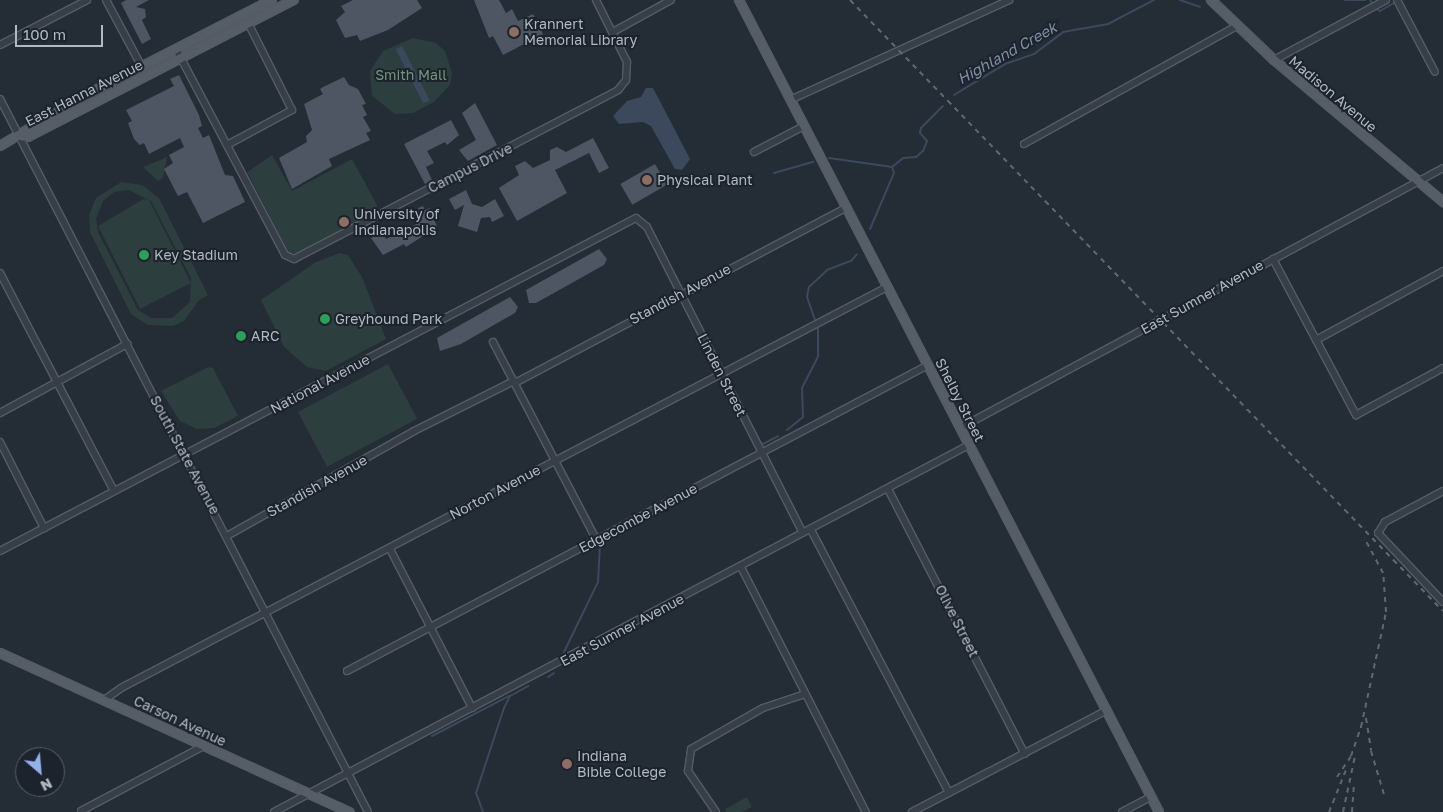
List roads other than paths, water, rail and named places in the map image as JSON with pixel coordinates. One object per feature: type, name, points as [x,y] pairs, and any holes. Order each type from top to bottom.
[{"type":"main road","name":"East Hanna Avenue","points":[[0,146],[19,136],[23,129],[272,0]]},
{"type":"main road","name":"East Hanna Avenue","points":[[19,136],[28,137],[294,0]]},
{"type":"main road","name":"Shelby Street","points":[[739,0],[1159,812]]},
{"type":"main road","name":"Madison Avenue","points":[[1211,0],[1274,60],[1443,202]]},
{"type":"main road","name":"Carson Avenue","points":[[0,653],[350,812]]},
{"type":"street","points":[[0,45],[87,0]]},
{"type":"street","points":[[106,0],[142,67]]},
{"type":"street","points":[[596,0],[613,32],[671,0]]},
{"type":"street","points":[[790,100],[1010,0]]},
{"type":"street","points":[[1274,60],[1386,0]]},
{"type":"street","points":[[1397,0],[1436,72]]},
{"type":"street","points":[[227,145],[292,110],[248,23]]},
{"type":"street","points":[[1024,144],[1237,26]]},
{"type":"street","name":"Campus Drive","points":[[176,50],[286,255],[294,260],[616,92],[624,82],[628,65],[613,32]]},
{"type":"street","name":"South State Avenue","points":[[0,99],[268,614],[368,812]]},
{"type":"street","points":[[754,152],[804,126]]},
{"type":"street","name":"East Sumner Avenue","points":[[960,428],[1443,168]]},
{"type":"street","name":"Standish Avenue","points":[[227,536],[414,431],[514,382],[846,208]]},
{"type":"street","name":"Linden Street","points":[[639,218],[803,533]]},
{"type":"street","name":"National Avenue","points":[[0,551],[629,220],[639,218]]},
{"type":"street","points":[[1273,258],[1356,415],[1443,368]]},
{"type":"street","points":[[1316,340],[1443,271]]},
{"type":"street","points":[[0,274],[114,491]]},
{"type":"street","name":"Norton Avenue","points":[[104,700],[120,688],[268,614],[555,460],[887,287]]},
{"type":"street","points":[[493,342],[596,539]]},
{"type":"street","points":[[0,412],[58,383],[127,344]]},
{"type":"street","name":"Edgecombe Avenue","points":[[347,671],[928,365]]},
{"type":"street","points":[[0,442],[44,528]]},
{"type":"street","name":"East Sumner Avenue","points":[[274,812],[969,445]]},
{"type":"street","name":"Olive Street","points":[[888,489],[1025,754]]},
{"type":"street","points":[[1443,491],[1385,522],[1378,530],[1381,540],[1443,602]]},
{"type":"street","points":[[811,530],[949,793]]},
{"type":"street","points":[[390,549],[472,708]]},
{"type":"street","points":[[741,567],[866,812]]},
{"type":"street","points":[[1435,593],[1443,589]]},
{"type":"street","points":[[716,812],[688,771],[691,749],[763,708],[805,694]]},
{"type":"street","points":[[912,812],[1106,710]]},
{"type":"street","points":[[81,811],[204,746]]},
{"type":"street","points":[[1122,812],[1152,796]]},
{"type":"water","points":[[402,46],[430,100],[423,104],[396,49]]},
{"type":"water","points":[[646,88],[653,88],[690,159],[682,170],[675,169],[651,126],[643,122],[619,124],[613,116],[627,101],[641,97]]},
{"type":"waterway","name":"Highland Creek","points":[[954,95],[1005,64],[1034,54],[1063,32],[1108,24],[1154,0]]},
{"type":"waterway","name":"Highland Creek","points":[[1180,0],[1200,7]]},
{"type":"waterway","name":"Highland Creek","points":[[1345,0],[1365,0]]},
{"type":"waterway","name":"Highland Creek","points":[[1370,0],[1373,4]]},
{"type":"waterway","name":"Highland Creek","points":[[1375,8],[1380,11],[1394,3]]},
{"type":"waterway","name":"Highland Creek","points":[[892,167],[903,158],[916,157],[923,151],[927,141],[920,133],[921,128],[943,106]]},
{"type":"waterway","points":[[829,158],[892,167]]},
{"type":"waterway","points":[[774,173],[813,162]]},
{"type":"waterway","name":"Highland Creek","points":[[870,229],[894,173],[892,167]]},
{"type":"waterway","name":"Highland Creek","points":[[815,320],[807,297],[809,287],[827,270],[851,261],[857,254]]},
{"type":"waterway","name":"Highland Creek","points":[[787,430],[803,417],[802,388],[818,356],[818,328]]},
{"type":"waterway","name":"Highland Creek","points":[[763,444],[778,436]]},
{"type":"waterway","name":"Highland Creek","points":[[564,652],[598,582],[600,548]]},
{"type":"waterway","name":"Highland Creek","points":[[548,677],[554,673]]},
{"type":"waterway","name":"Highland Creek","points":[[483,812],[476,793],[504,708],[510,696],[528,686]]},
{"type":"waterway","points":[[432,736],[509,696]]},
{"type":"railway","points":[[850,0],[1443,611]]},
{"type":"railway","points":[[1337,777],[1351,756],[1361,727],[1386,612],[1383,573],[1364,538]]},
{"type":"railway","points":[[1366,718],[1371,751],[1385,798]]},
{"type":"railway","points":[[1343,812],[1355,756]]},
{"type":"railway","points":[[1329,812],[1346,770]]},
{"type":"railway","points":[[1352,812],[1354,786]]},
{"type":"place","name":"Krannert Memorial Library","points":[[514,32]]},
{"type":"place","name":"Physical Plant","points":[[647,180]]},
{"type":"place","name":"University of Indianapolis","points":[[344,222]]},
{"type":"place","name":"Key Stadium","points":[[144,255]]},
{"type":"place","name":"Greyhound Park","points":[[325,319]]},
{"type":"place","name":"ARC","points":[[241,336]]},
{"type":"place","name":"Indiana Bible College","points":[[567,764]]},
{"type":"park label","name":"Smith Mall","points":[[411,75]]}]
